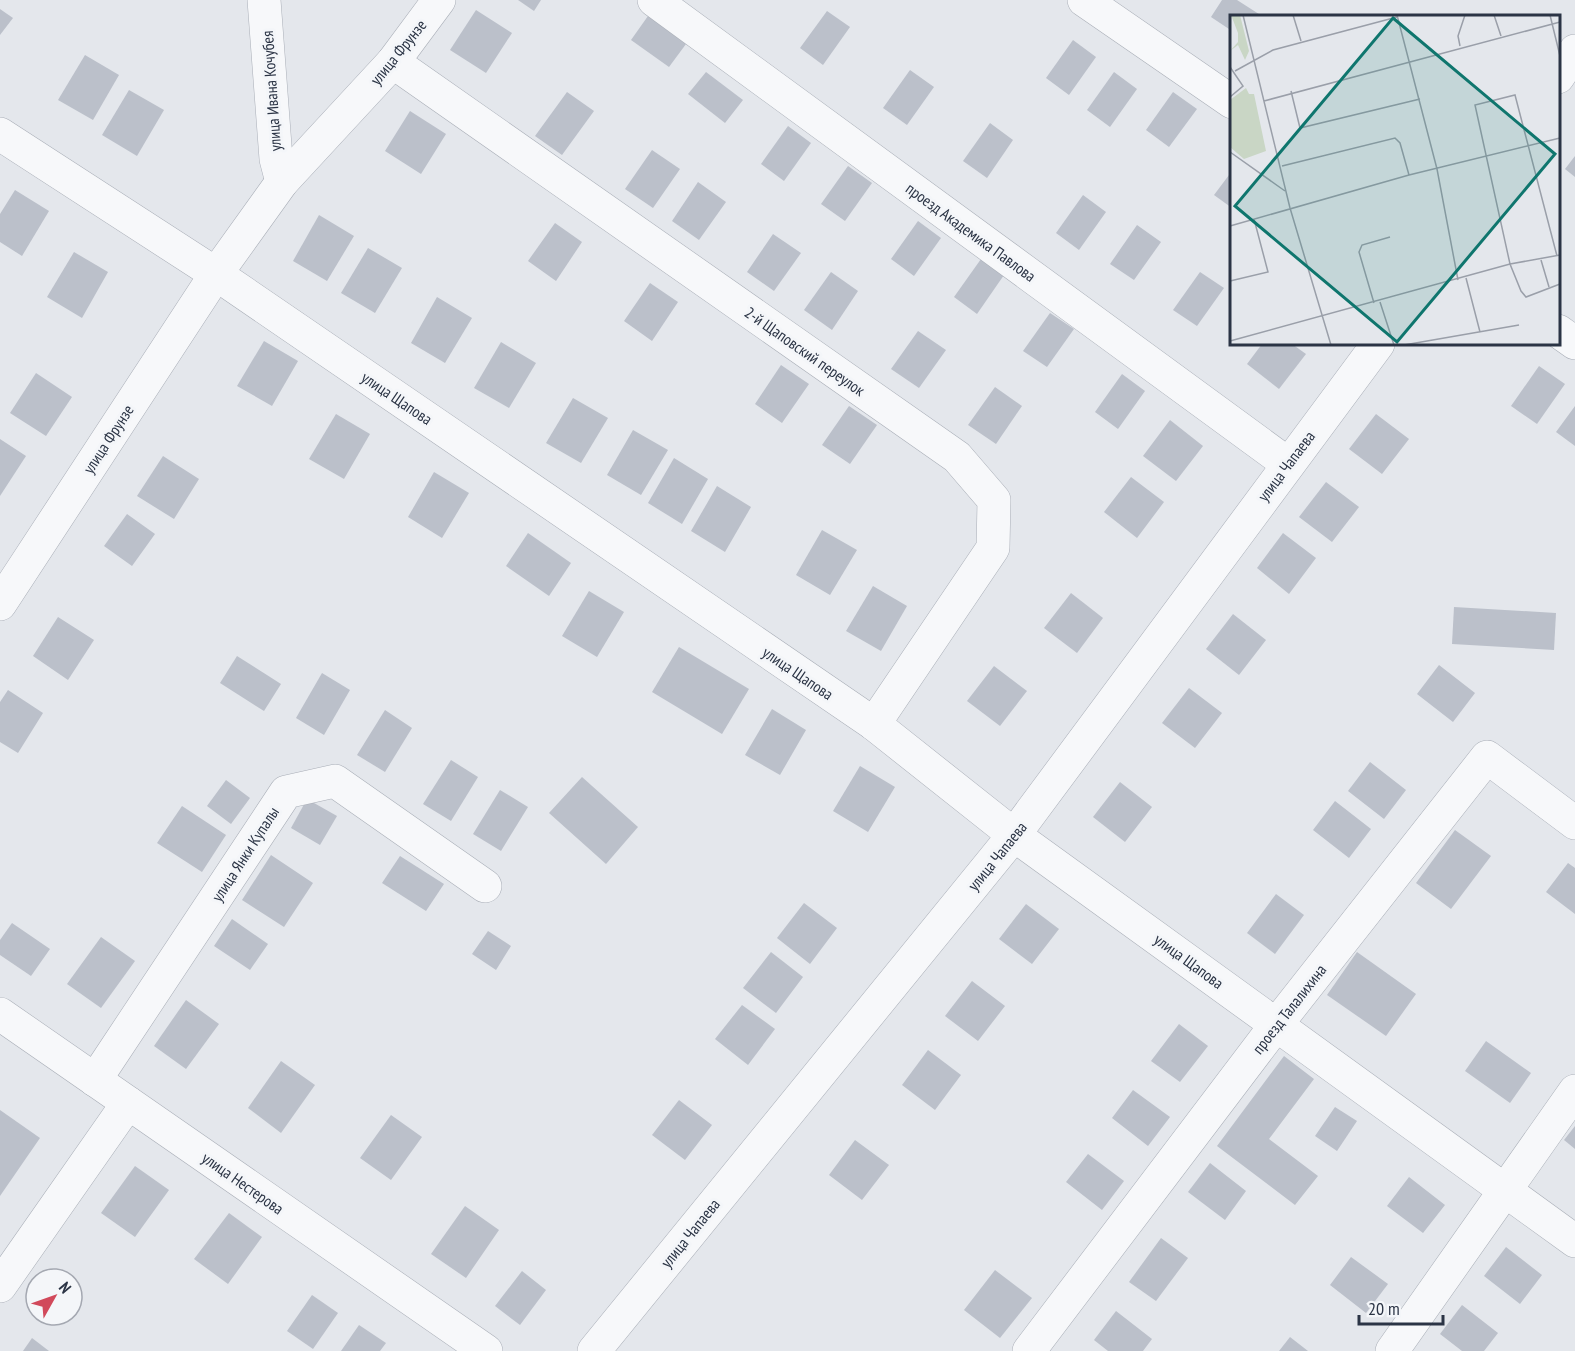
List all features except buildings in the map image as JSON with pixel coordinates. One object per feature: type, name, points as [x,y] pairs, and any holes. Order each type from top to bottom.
[{"type":"street","name":"улица Ивана Кочубея","points":[[264,0],[276,159],[282,182]]},
{"type":"street","name":"улица Фрунзе","points":[[0,604],[216,274],[282,182],[393,62],[440,0]]},
{"type":"street","name":"проезд Академика Павлова","points":[[654,0],[1288,464]]},
{"type":"street","points":[[1084,0],[1230,101]]},
{"type":"street","points":[[1560,74],[1575,51]]},
{"type":"street","name":"2-й Щаповский переулок","points":[[393,62],[957,457],[994,500],[993,548],[874,724]]},
{"type":"street","name":"улица Щапова","points":[[5,149],[216,274],[874,724],[1014,835],[1575,1241]]},
{"type":"street","points":[[1560,332],[1575,343]]},
{"type":"street","name":"улица Чапаева","points":[[594,1351],[1014,835],[1376,345]]},
{"type":"street","name":"проезд Талалихина","points":[[1029,1351],[1276,1025],[1486,757],[1575,823]]},
{"type":"street","name":"улица Янки Купалы","points":[[95,1080],[286,792],[335,781],[485,886]]},
{"type":"street","name":"улица Нестерова","points":[[0,1014],[486,1351]]},
{"type":"street","points":[[1392,1351],[1575,1091]]},
{"type":"street","points":[[0,1286],[128,1103]]}]
